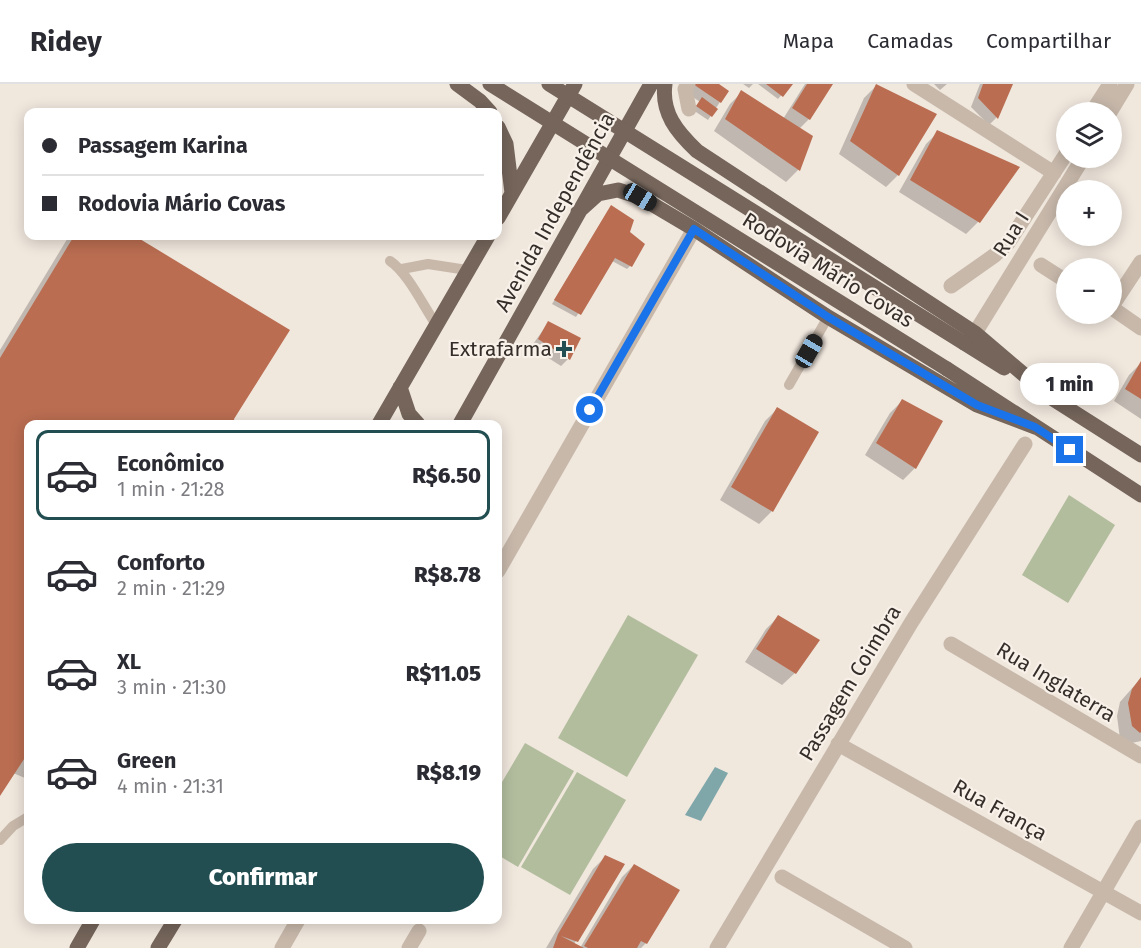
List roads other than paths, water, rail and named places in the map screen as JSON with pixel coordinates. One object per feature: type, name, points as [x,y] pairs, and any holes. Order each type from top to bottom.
[{"type":"main road","points":[[457,84],[480,100],[487,108]]},
{"type":"main road","name":"Rodovia Mário Covas","points":[[490,84],[947,369],[1141,495]]},
{"type":"main road","name":"Rodovia Mário Covas","points":[[549,84],[970,338],[1049,396],[1141,455]]},
{"type":"main road","points":[[502,211],[575,84]]},
{"type":"main road","name":"Avenida Independência","points":[[462,420],[651,84]]},
{"type":"main road","points":[[665,84],[667,112],[674,127],[697,151],[970,338]]},
{"type":"main road","points":[[502,136],[506,144],[512,194]]},
{"type":"main road","points":[[578,212],[598,194],[618,190],[640,197],[694,229],[828,317],[977,405],[1035,427]]},
{"type":"main road","points":[[381,420],[435,323],[486,240]]},
{"type":"main road","points":[[400,387],[409,414],[414,420]]},
{"type":"main road","points":[[77,948],[91,924]]},
{"type":"main road","points":[[158,948],[173,924]]},
{"type":"street","points":[[688,84],[685,89],[689,109]]},
{"type":"street","points":[[914,84],[1054,173]]},
{"type":"street","points":[[1098,102],[1110,84]]},
{"type":"street","points":[[1116,102],[1127,84]]},
{"type":"street","points":[[951,286],[1008,243],[1057,168]]},
{"type":"street","name":"Rua I","points":[[970,338],[1077,168]]},
{"type":"street","points":[[502,564],[694,229]]},
{"type":"street","points":[[1122,291],[1141,262]]},
{"type":"street","points":[[1041,265],[1056,275]]},
{"type":"street","points":[[1122,314],[1141,328]]},
{"type":"street","name":"Passagem Coimbra","points":[[717,948],[838,744],[1025,444]]},
{"type":"street","name":"Rua Inglaterra","points":[[951,644],[1141,756]]},
{"type":"street","name":"Rua França","points":[[838,744],[1141,913]]},
{"type":"street","points":[[1071,948],[1141,828]]},
{"type":"street","points":[[782,878],[905,948]]},
{"type":"street","points":[[282,948],[296,924]]},
{"type":"street","points":[[409,948],[419,931]]},
{"type":"lane","points":[[390,261],[402,269],[412,290],[435,323]]},
{"type":"lane","points":[[402,269],[428,264],[468,270]]},
{"type":"lane","points":[[789,385],[828,317]]},
{"type":"lane","points":[[0,840],[13,826],[24,819]]},
{"type":"water","points":[[715,767],[728,773],[701,821],[685,815]]},
{"type":"place","name":"Extrafarma","points":[[564,349]]}]
